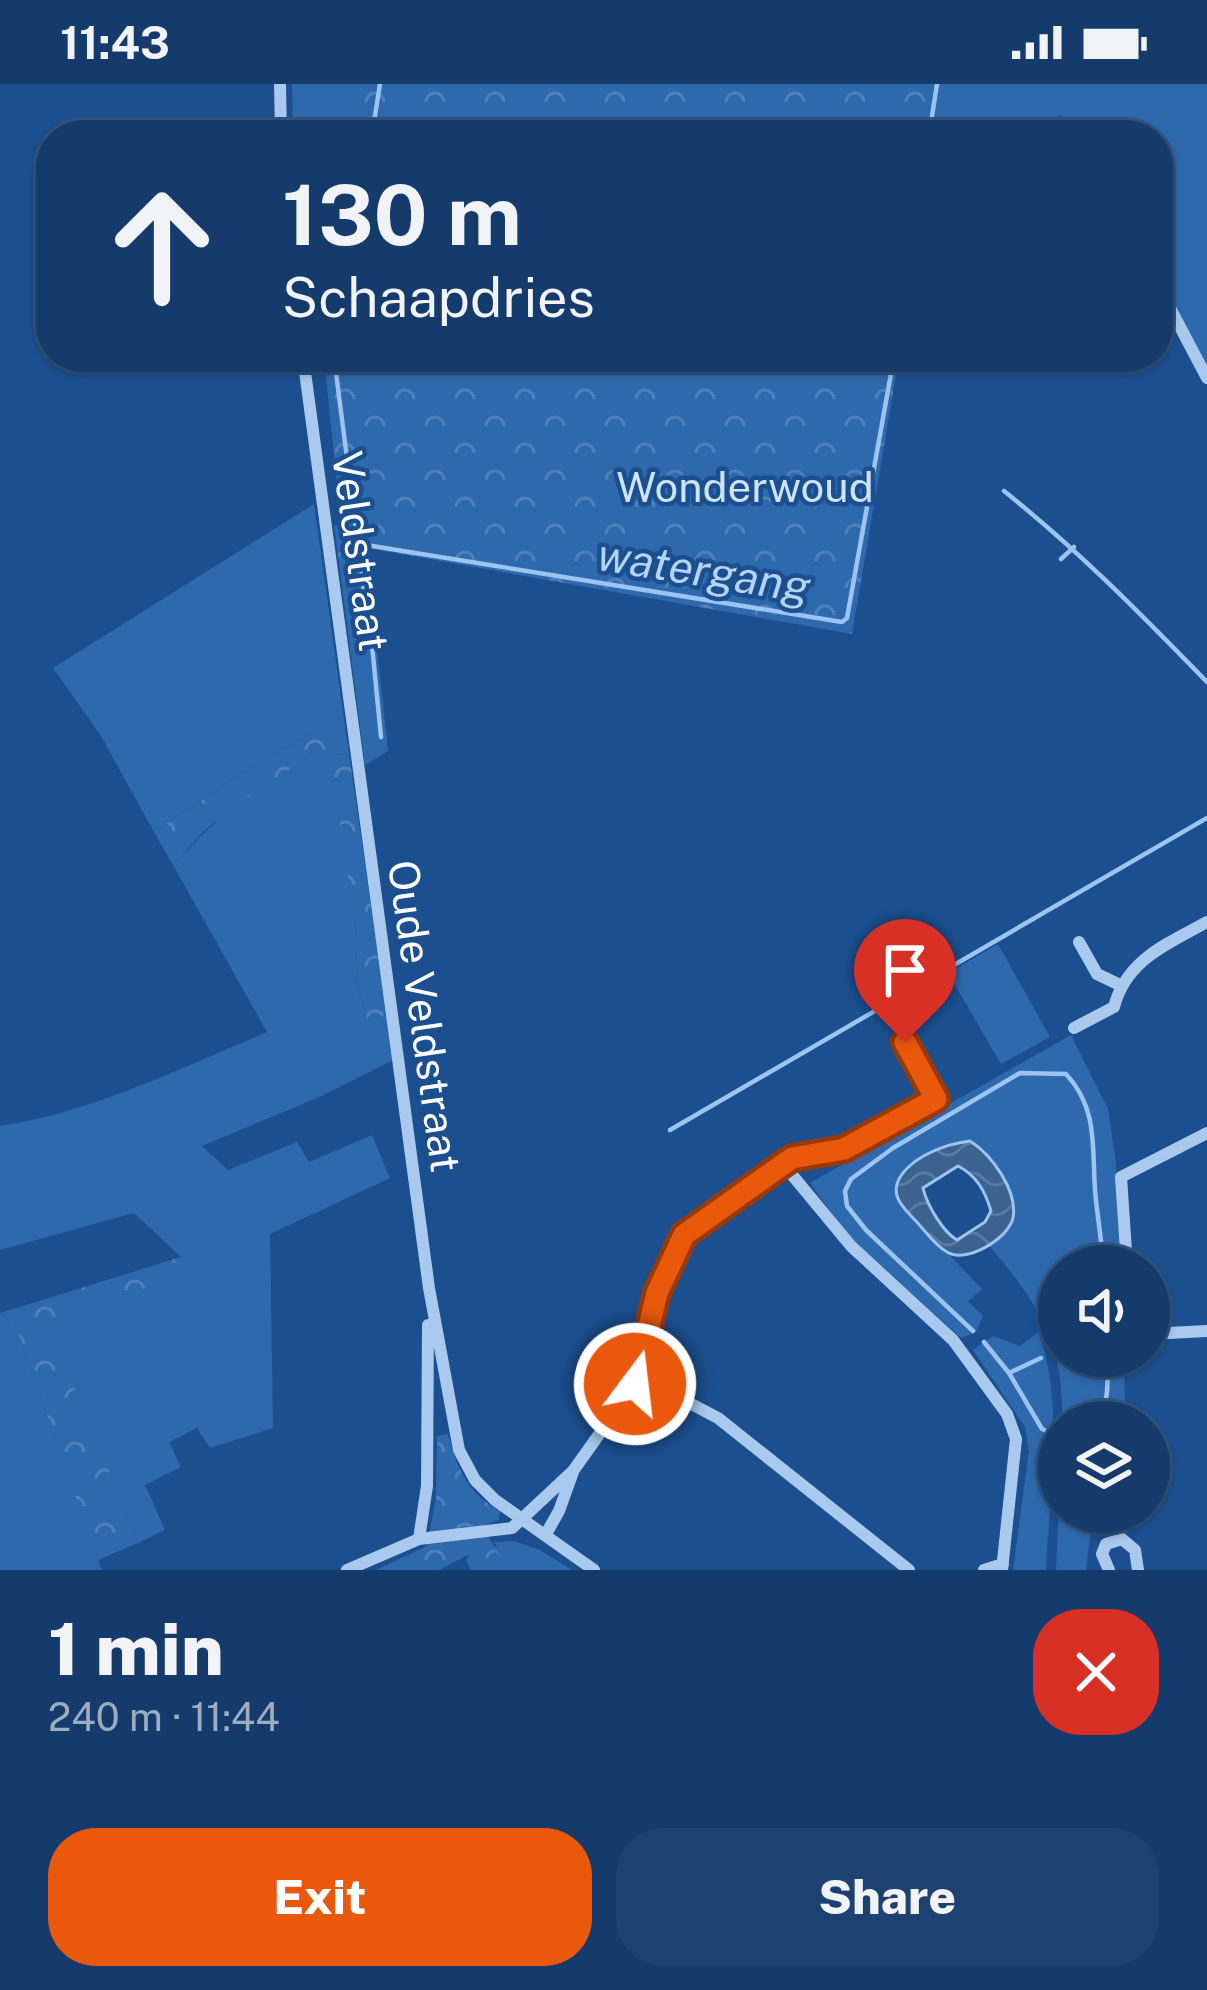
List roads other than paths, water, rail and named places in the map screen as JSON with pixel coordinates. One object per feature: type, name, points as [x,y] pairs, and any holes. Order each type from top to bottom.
[{"type":"street","points":[[280,84],[281,120]]},
{"type":"street","points":[[1173,313],[1207,378]]},
{"type":"street","name":"Veldstraat","points":[[305,372],[355,753]]},
{"type":"street","name":"Oude Veldstraat","points":[[355,753],[429,1288],[459,1450],[475,1480],[495,1500],[594,1570]]},
{"type":"street","points":[[1074,1028],[1114,1007],[1120,985],[1146,956],[1207,922]]},
{"type":"street","points":[[1079,942],[1097,974],[1120,985]]},
{"type":"street","points":[[347,1570],[419,1539],[512,1528],[573,1471],[640,1378],[657,1293],[684,1235],[792,1158],[844,1149],[936,1099],[905,1042]]},
{"type":"street","points":[[1126,1245],[1121,1177],[1207,1133]]},
{"type":"street","points":[[783,1164],[851,1246],[953,1340],[1007,1414],[1016,1439],[1003,1567],[984,1570]]},
{"type":"street","name":"Oude Veldstraat","points":[[419,1539],[427,1486],[429,1288]]},
{"type":"street","points":[[1170,1333],[1207,1331]]},
{"type":"street","points":[[640,1378],[718,1418],[909,1570]]},
{"type":"street","points":[[546,1534],[560,1511],[573,1471]]},
{"type":"street","points":[[1108,1570],[1102,1554],[1106,1544],[1122,1539],[1135,1550],[1138,1570]]},
{"type":"water","points":[[970,1141],[995,1164],[1011,1197],[1013,1218],[1003,1234],[985,1247],[955,1255],[933,1241],[902,1206],[896,1191],[912,1164],[930,1152]],"holes":[[[958,1166],[979,1185],[991,1211],[985,1222],[957,1240],[936,1217],[923,1188]]]},
{"type":"waterway","name":"watergang","points":[[374,120],[380,84]]},
{"type":"waterway","name":"watergang","points":[[931,120],[937,84]]},
{"type":"waterway","name":"watergang","points":[[336,372],[369,630]]},
{"type":"waterway","name":"watergang","points":[[360,544],[842,622],[847,618],[891,372]]},
{"type":"waterway","points":[[1004,491],[1084,560],[1207,682]]},
{"type":"waterway","points":[[1061,559],[1074,547]]},
{"type":"waterway","points":[[372,645],[381,737]]},
{"type":"waterway","points":[[670,1130],[1207,818]]},
{"type":"waterway","points":[[973,1331],[866,1230],[847,1206],[845,1191],[851,1179],[893,1148],[1020,1073],[1066,1074],[1088,1114],[1101,1245]]},
{"type":"waterway","points":[[984,1342],[1038,1422]]},
{"type":"waterway","points":[[1009,1373],[1038,1359]]},
{"type":"waterway","points":[[1105,1401],[1108,1377]]},
{"type":"park label","name":"Wonderwoud","points":[[745,486]]}]
